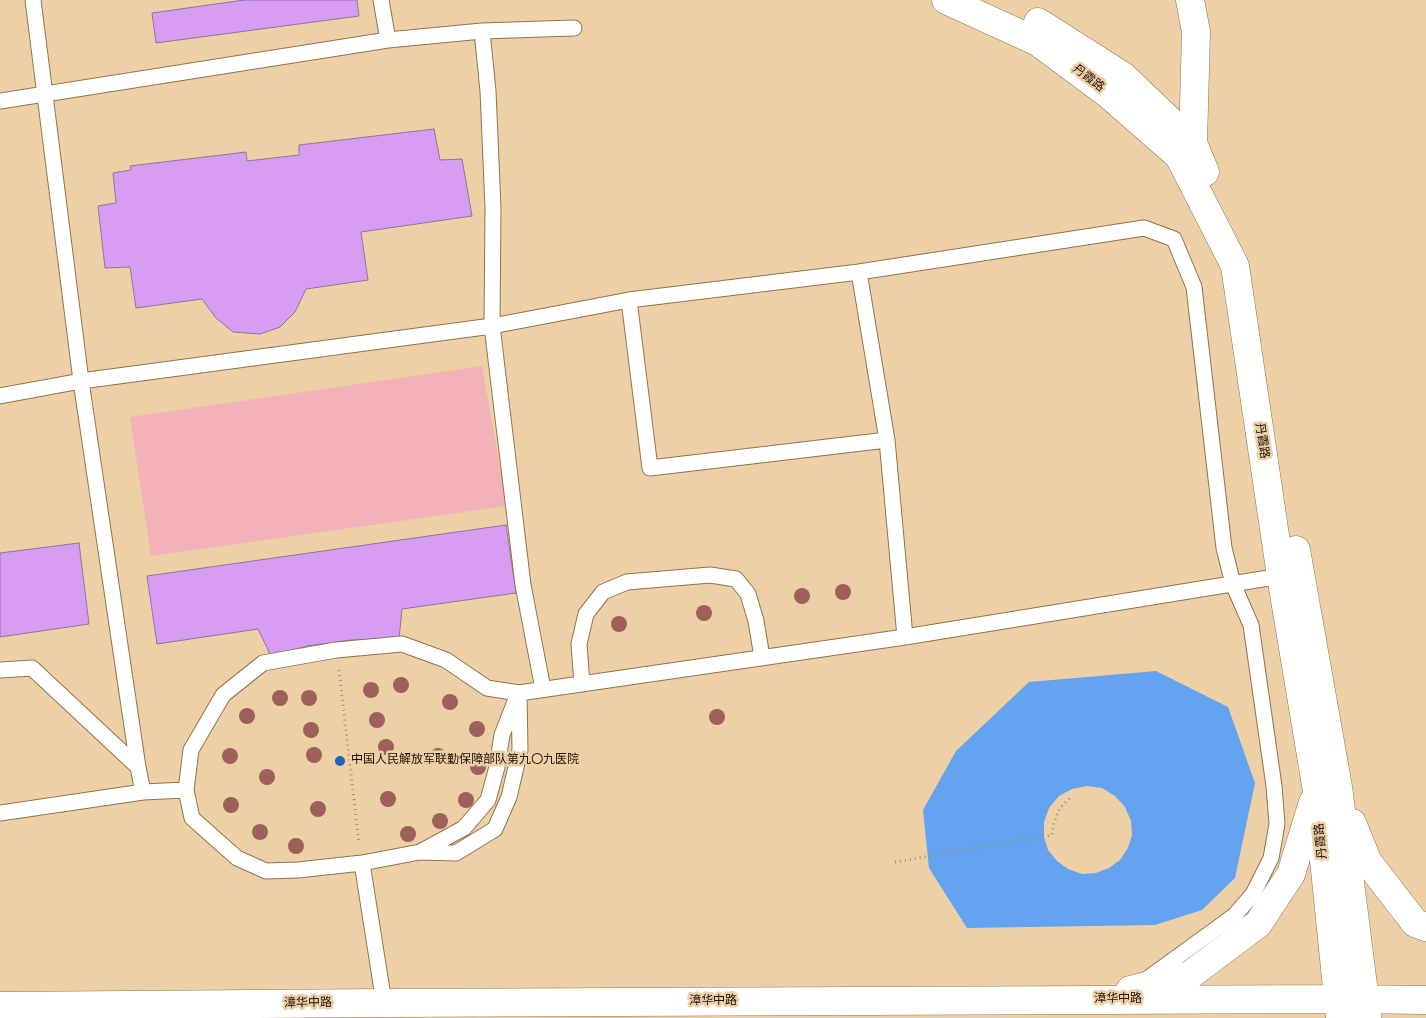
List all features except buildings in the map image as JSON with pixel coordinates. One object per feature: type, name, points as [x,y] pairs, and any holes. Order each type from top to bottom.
[{"type":"main road","name":"丹霞路","points":[[946,0],[1038,42],[1108,94],[1179,156],[1235,266],[1281,576],[1327,789]]},
{"type":"main road","name":"丹霞路","points":[[992,0],[1043,24],[1123,76],[1193,143],[1248,280],[1327,789],[1352,1009]]},
{"type":"main road","points":[[1190,0],[1196,32],[1193,143]]},
{"type":"main road","points":[[1327,789],[1368,862],[1415,923],[1426,928]]},
{"type":"main road","points":[[1091,1000],[1190,975],[1258,924],[1290,874],[1327,789]]},
{"type":"main road","name":"漳华中路","points":[[0,1006],[1091,1000],[1352,1009],[1426,1000]]},
{"type":"lane","points":[[33,0],[81,381],[143,792]]},
{"type":"lane","points":[[380,0],[388,40]]},
{"type":"lane","points":[[0,101],[388,40],[482,31],[574,28]]},
{"type":"lane","points":[[482,31],[488,91],[493,208],[492,326],[523,585],[543,689]]},
{"type":"lane","points":[[0,396],[81,381],[492,326],[629,300],[860,272],[1144,228],[1174,240],[1194,287],[1224,548],[1233,584],[1251,626],[1274,786],[1277,824],[1271,858],[1253,894],[1235,915],[1134,988]]},
{"type":"lane","points":[[860,272],[887,440],[905,637]]},
{"type":"lane","points":[[629,300],[650,468],[887,440]]},
{"type":"lane","points":[[582,684],[579,644],[586,614],[604,592],[627,582],[710,575],[736,579],[748,594],[756,621],[762,658]]},
{"type":"lane","points":[[518,693],[520,750],[508,797],[495,829],[456,854],[420,852],[298,870],[266,871],[237,858],[192,818],[186,790],[191,750],[223,695],[263,663],[336,650],[402,644],[446,660],[487,688],[518,693],[905,637],[1281,576]]},
{"type":"lane","points":[[0,670],[32,668],[138,767]]},
{"type":"lane","points":[[420,852],[464,828],[488,800],[497,767],[502,735],[518,693]]},
{"type":"lane","points":[[0,812],[143,792],[186,790]]},
{"type":"lane","points":[[362,862],[384,1003]]},
{"type":"path","points":[[336,650],[362,862]]},
{"type":"path","points":[[895,862],[1052,835],[1054,822],[1060,808],[1070,798]]},
{"type":"shaded area","points":[[482,366],[507,506],[151,556],[130,417]]},
{"type":"water","points":[[1156,671],[1228,707],[1255,783],[1235,878],[1202,910],[1155,925],[967,928],[929,868],[923,810],[956,751],[1029,682]],"holes":[[[1087,786],[1102,788],[1115,796],[1125,807],[1131,821],[1132,835],[1128,848],[1120,860],[1109,868],[1096,873],[1082,874],[1068,869],[1057,861],[1048,850],[1044,837],[1044,822],[1049,808],[1059,796],[1072,789]]]},
{"type":"place","name":"中国人民解放军联勤保障部队第九〇九医院","points":[[340,761]]}]
